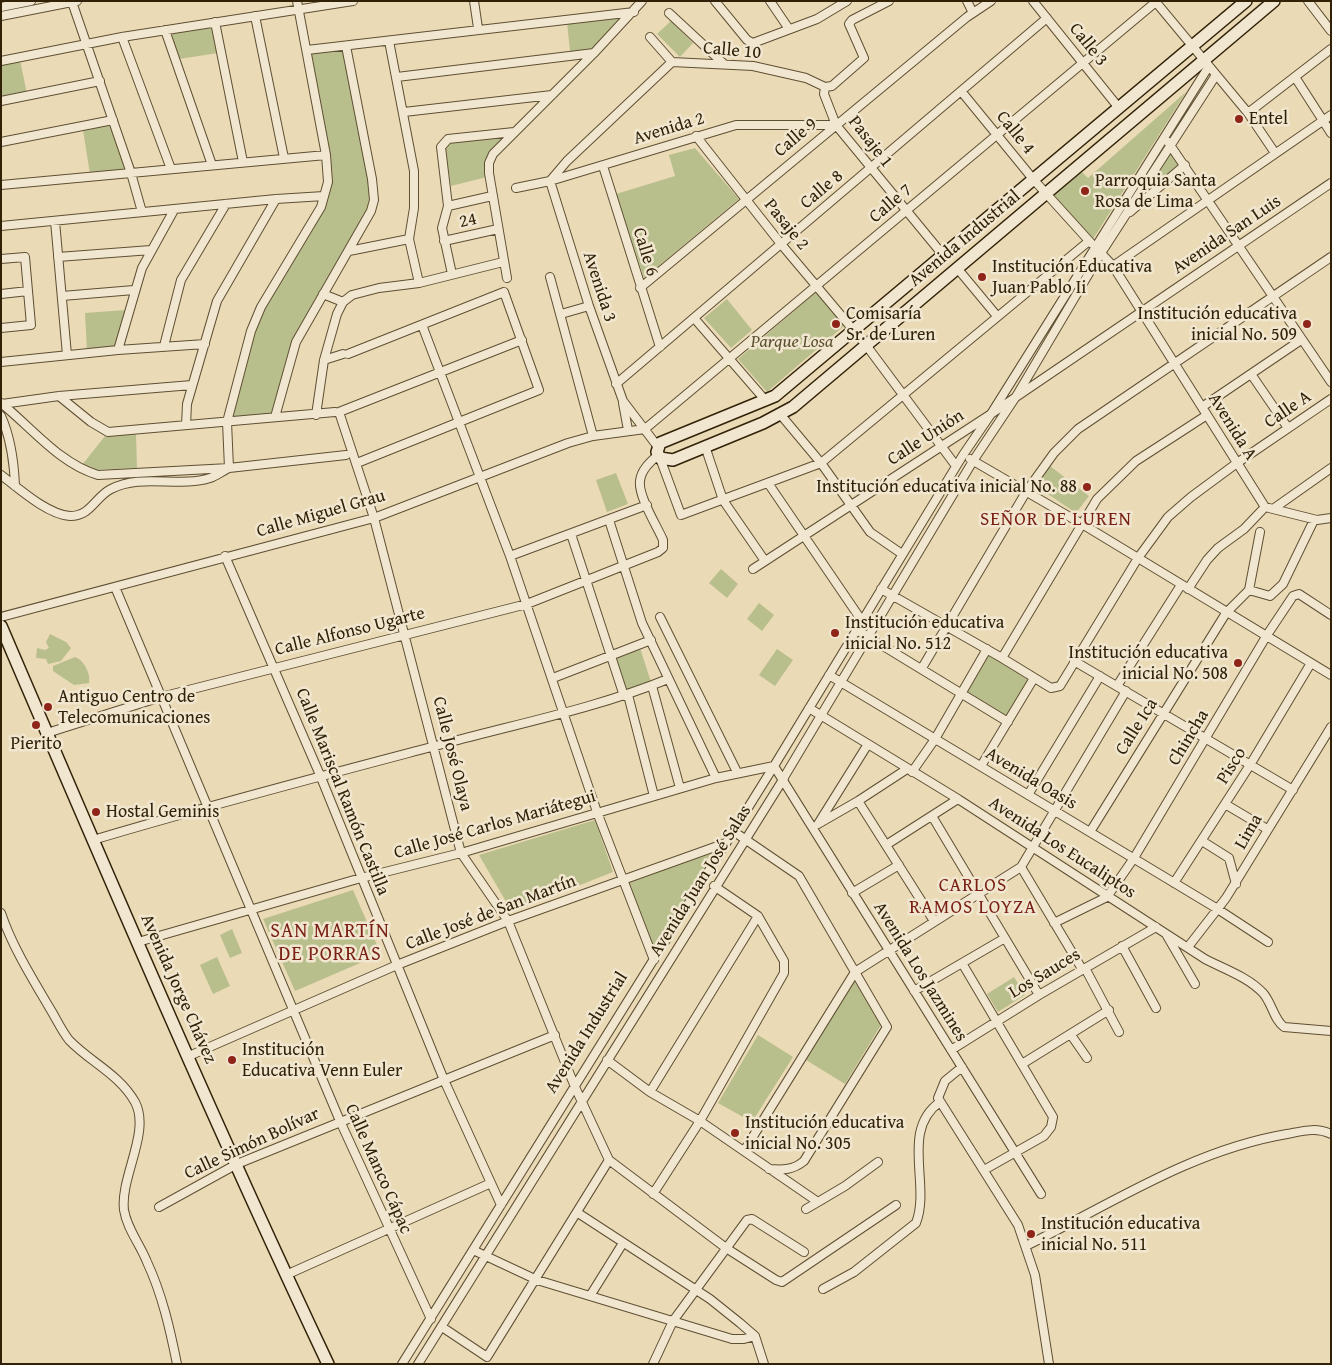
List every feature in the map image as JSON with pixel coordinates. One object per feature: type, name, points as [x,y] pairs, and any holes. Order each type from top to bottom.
[{"type":"street","points":[[1,7],[31,1]]},
{"type":"street","points":[[1,60],[86,43],[256,16],[297,5],[353,1]]},
{"type":"street","points":[[474,1],[478,28]]},
{"type":"street","points":[[507,278],[492,196],[489,163],[498,148],[594,54],[642,1]]},
{"type":"street","points":[[715,1],[747,40],[753,43],[817,19],[848,1]]},
{"type":"street","points":[[770,1],[789,29]]},
{"type":"street","points":[[825,87],[832,86],[864,58],[849,24],[852,20],[889,1]]},
{"type":"street","points":[[966,1],[973,13],[991,1]]},
{"type":"street","name":"Calle 3","points":[[1033,1],[1119,108]]},
{"type":"street","name":"Avenida Industrial","points":[[1246,1],[776,396],[660,444],[658,453],[673,460],[780,414],[793,406],[1206,63],[1274,1]]},
{"type":"street","points":[[1308,1],[1331,31]]},
{"type":"street","points":[[1,16],[49,4],[75,2],[86,43],[131,173],[142,212]]},
{"type":"street","points":[[1156,2],[1248,113],[1274,153]]},
{"type":"street","name":"Calle 7","points":[[645,429],[1156,2]]},
{"type":"street","points":[[229,468],[227,422],[251,331],[261,307],[321,207],[328,182],[326,155],[297,5]]},
{"type":"street","points":[[307,50],[478,28],[634,12]]},
{"type":"street","name":"Calle 9","points":[[640,288],[973,13]]},
{"type":"street","points":[[668,14],[724,64]]},
{"type":"street","points":[[256,16],[284,158]]},
{"type":"street","name":"Calle 8","points":[[616,384],[1046,18]]},
{"type":"street","points":[[215,22],[243,162]]},
{"type":"street","points":[[165,30],[212,165]]},
{"type":"street","points":[[122,37],[171,169]]},
{"type":"street","points":[[550,181],[567,161],[672,62],[650,37]]},
{"type":"street","points":[[389,40],[404,112],[415,188],[409,238],[419,283]]},
{"type":"street","points":[[275,417],[296,342],[371,211],[374,200],[372,179],[346,46]]},
{"type":"street","points":[[1248,113],[1331,49]]},
{"type":"street","points":[[397,77],[594,54]]},
{"type":"street","name":"Calle 10","points":[[672,62],[753,66],[806,78],[825,87]]},
{"type":"street","points":[[774,766],[956,466],[991,414],[1051,317],[1092,244],[1164,136],[1206,63]]},
{"type":"street","points":[[1124,217],[1216,75]]},
{"type":"street","points":[[1295,77],[1331,133]]},
{"type":"street","points":[[1,101],[100,81]]},
{"type":"street","name":"Pasaje 1","points":[[825,87],[824,94],[836,125],[943,255]]},
{"type":"street","name":"Calle 4","points":[[961,91],[1046,194],[1113,266]]},
{"type":"street","points":[[404,112],[552,95]]},
{"type":"street","points":[[1113,266],[1331,115]]},
{"type":"street","points":[[1,142],[113,120]]},
{"type":"street","name":"Avenida 2","points":[[516,188],[550,181],[736,125],[836,125]]},
{"type":"street","points":[[452,274],[442,228],[448,206],[441,147],[448,139],[514,132]]},
{"type":"street","name":"Pasaje 2","points":[[696,136],[781,244],[866,345],[956,466]]},
{"type":"street","points":[[1164,136],[1331,382]]},
{"type":"street","points":[[1,185],[326,155]]},
{"type":"street","points":[[1124,217],[1185,165]]},
{"type":"street","name":"Calle 6","points":[[602,166],[660,347]]},
{"type":"street","name":"Avenida 3","points":[[550,181],[589,306],[622,401],[628,430]]},
{"type":"street","name":"Avenida San Luis","points":[[991,414],[1331,183]]},
{"type":"street","points":[[1,226],[324,196]]},
{"type":"street","points":[[448,206],[492,196]]},
{"type":"street","points":[[186,425],[187,404],[217,301],[276,199]]},
{"type":"street","points":[[164,346],[181,280],[226,204]]},
{"type":"street","points":[[118,350],[134,290],[151,250],[174,210]]},
{"type":"street","name":"Avenida Juan José Salas","points":[[418,1364],[783,778],[973,461],[1017,395],[1100,253],[1124,217]]},
{"type":"street","points":[[55,221],[67,355]]},
{"type":"street","name":"24","points":[[444,241],[498,229]]},
{"type":"street","points":[[349,251],[409,238]]},
{"type":"street","points":[[723,500],[821,463],[905,395],[997,316],[1092,244]]},
{"type":"street","points":[[58,257],[151,250]]},
{"type":"street","points":[[1,259],[25,257],[31,325],[1,328]]},
{"type":"street","points":[[922,668],[1026,492],[1054,453],[1078,429],[1331,257]]},
{"type":"street","points":[[316,414],[324,360],[336,314],[343,302],[352,295],[370,290],[419,283],[503,262]]},
{"type":"street","name":"Avenida A","points":[[1113,266],[1237,463],[1269,508]]},
{"type":"street","points":[[957,268],[997,316]]},
{"type":"street","points":[[550,277],[594,436]]},
{"type":"street","points":[[62,296],[134,290]]},
{"type":"street","points":[[1,294],[28,291]]},
{"type":"street","points":[[324,360],[346,354],[504,292],[539,390],[357,463]]},
{"type":"street","points":[[323,294],[343,302]]},
{"type":"street","points":[[561,314],[589,306]]},
{"type":"street","points":[[1051,317],[1060,322]]},
{"type":"street","points":[[694,318],[766,401]]},
{"type":"street","points":[[422,325],[481,476],[553,678],[597,812],[654,960]]},
{"type":"street","points":[[58,396],[72,408],[108,432],[337,412],[522,340]]},
{"type":"street","points":[[1202,407],[1302,340]]},
{"type":"street","points":[[1,362],[118,350],[204,344]]},
{"type":"street","points":[[1251,374],[1288,428]]},
{"type":"street","points":[[2,404],[58,396],[192,386]]},
{"type":"street","points":[[72,408],[77,395]]},
{"type":"street","name":"Calle A","points":[[881,589],[1051,688],[1060,686],[1138,558],[1174,511],[1237,463],[1331,399]]},
{"type":"street","name":"Avenida 3","points":[[622,401],[645,429],[658,453],[681,516],[723,500]]},
{"type":"street","points":[[2,404],[61,456],[82,471],[98,475],[229,468],[346,456]]},
{"type":"street","name":"Calle José Olaya","points":[[337,412],[357,463],[374,518],[435,746],[461,853],[508,921],[575,1087],[609,1160]]},
{"type":"street","points":[[780,414],[821,463],[870,532],[902,554]]},
{"type":"street","name":"Calle Unión","points":[[753,569],[850,504],[991,414]]},
{"type":"street","points":[[1002,658],[1097,499],[1125,470],[1207,415]]},
{"type":"street","points":[[1,416],[6,427],[14,464],[15,486]]},
{"type":"street","name":"Calle Miguel Grau","points":[[1,617],[374,518],[521,460],[594,436],[645,429]]},
{"type":"street","points":[[705,446],[723,500],[765,561]]},
{"type":"street","points":[[510,556],[648,505],[640,490],[640,480],[642,472],[658,453]]},
{"type":"street","points":[[963,455],[1082,524],[1331,675]]},
{"type":"street","points":[[1,475],[48,509],[71,516],[82,514],[111,489],[138,482],[209,478],[229,468]]},
{"type":"street","points":[[1188,589],[1218,548],[1244,530],[1269,508],[1331,468]]},
{"type":"street","points":[[768,483],[862,621]]},
{"type":"street","name":"Calle Alfonso Ugarte","points":[[47,733],[160,697],[527,604],[658,552],[663,548],[663,540],[648,505]]},
{"type":"street","points":[[1269,508],[1314,520],[1331,518]]},
{"type":"street","points":[[609,520],[625,564],[642,623],[716,778]]},
{"type":"street","points":[[1260,532],[1249,590],[1270,596],[1283,584],[1314,520]]},
{"type":"street","points":[[571,534],[626,696],[654,796]]},
{"type":"street","name":"Calle Mariscal Ramón Castilla","points":[[225,556],[320,775],[444,1080],[501,1205]]},
{"type":"street","points":[[1117,686],[1180,585]]},
{"type":"street","name":"Calle Manco Cápac","points":[[115,587],[249,911],[340,1121],[430,1319]]},
{"type":"street","name":"Calle Ica","points":[[1090,832],[1226,612],[1249,590]]},
{"type":"street","name":"Chincha","points":[[1107,897],[1134,858],[1207,739],[1267,635],[1295,594],[1299,594],[1331,614]]},
{"type":"street","points":[[660,616],[737,772]]},
{"type":"street","name":"Avenida Jorge Chávez","points":[[1,626],[138,942],[286,1275],[328,1364]]},
{"type":"street","points":[[857,630],[1008,722]]},
{"type":"street","points":[[553,678],[650,640]]},
{"type":"street","points":[[816,827],[909,771],[935,738],[987,649]]},
{"type":"street","points":[[1074,661],[1293,790]]},
{"type":"street","name":"Pisco","points":[[1174,883],[1250,765],[1311,663]]},
{"type":"street","name":"Avenida Oasis","points":[[829,675],[1134,858],[1268,942]]},
{"type":"street","points":[[1028,795],[1100,676]]},
{"type":"street","points":[[981,766],[1034,678]]},
{"type":"street","points":[[93,840],[320,775],[564,714],[626,696],[668,679]]},
{"type":"street","points":[[652,686],[680,788]]},
{"type":"street","points":[[744,1151],[855,972],[1020,867],[1126,691]]},
{"type":"street","name":"Avenida Los Eucaliptos","points":[[809,708],[909,771],[958,799],[1205,959],[1244,978],[1263,993],[1278,1022],[1284,1027],[1331,1031]]},
{"type":"street","name":"Lima","points":[[1188,947],[1236,884],[1267,829],[1331,727]]},
{"type":"street","points":[[816,827],[868,744]]},
{"type":"street","name":"Avenida Industrial","points":[[430,1319],[774,766]]},
{"type":"street","name":"Calle José Carlos Mariátegui","points":[[138,942],[361,878],[461,853],[737,772],[774,766]]},
{"type":"street","name":"Avenida Los Jazmines","points":[[774,766],[816,827],[852,893],[1041,1194]]},
{"type":"street","points":[[886,845],[958,799]]},
{"type":"street","points":[[858,801],[934,921]]},
{"type":"street","points":[[1225,804],[1267,829]]},
{"type":"street","points":[[932,816],[1039,995]]},
{"type":"street","points":[[733,831],[800,876],[887,1027],[804,1160],[796,1167],[786,1170],[769,1169]]},
{"type":"street","points":[[1202,841],[1229,858],[1236,884]]},
{"type":"street","name":"Calle José de San Martín","points":[[189,1056],[397,965],[508,921],[726,844]]},
{"type":"street","points":[[852,893],[899,865]]},
{"type":"street","points":[[1020,867],[1109,1010],[1120,1032]]},
{"type":"street","points":[[653,1194],[700,1121],[784,974],[784,961],[758,916],[714,886]]},
{"type":"street","points":[[1054,923],[1107,897]]},
{"type":"street","points":[[1,913],[63,1033],[111,1074],[136,1104],[138,1136],[125,1192],[124,1211],[130,1230],[148,1264],[162,1300],[177,1364]]},
{"type":"street","points":[[650,1092],[758,916]]},
{"type":"street","name":"Los Sauces","points":[[951,1050],[1039,995],[1156,927]]},
{"type":"street","points":[[1165,932],[1195,984]]},
{"type":"street","points":[[914,991],[1005,938]]},
{"type":"street","points":[[1122,946],[1156,1008]]},
{"type":"street","points":[[962,963],[1053,1117],[1051,1127],[1044,1136],[984,1170]]},
{"type":"street","points":[[1022,1064],[1109,1010]]},
{"type":"street","name":"Calle Simón Bolívar","points":[[159,1207],[237,1164],[555,1035]]},
{"type":"street","points":[[1071,1035],[1087,1058]]},
{"type":"street","points":[[607,1060],[650,1092],[700,1121],[818,1202]]},
{"type":"street","points":[[962,1067],[950,1076],[941,1087],[938,1098],[1018,1225],[1035,1275],[1049,1364]]},
{"type":"street","points":[[823,1289],[854,1272],[916,1223],[920,1212],[918,1149],[920,1130],[924,1116],[940,1102]]},
{"type":"street","points":[[1026,1246],[1194,1161],[1274,1136],[1318,1129],[1331,1134]]},
{"type":"street","points":[[442,1327],[487,1357],[537,1280],[609,1160],[726,1248],[782,1282],[896,1205]]},
{"type":"street","points":[[806,1209],[845,1186],[878,1162]]},
{"type":"street","points":[[286,1275],[491,1183]]},
{"type":"street","points":[[578,1213],[710,1299],[755,1336],[764,1364]]},
{"type":"street","points":[[653,1364],[673,1321],[747,1220],[752,1219],[804,1252]]},
{"type":"street","points":[[590,1296],[623,1244]]},
{"type":"street","points":[[473,1250],[537,1280],[732,1339],[744,1339],[755,1336]]},
{"type":"street","points":[[402,1364],[430,1319]]},
{"type":"green space","points":[[615,15],[621,19],[595,49],[570,51],[567,22]]},
{"type":"green space","points":[[671,21],[693,43],[680,57],[657,34]]},
{"type":"green space","points":[[210,25],[213,27],[218,53],[179,59],[170,33],[174,30]]},
{"type":"green space","points":[[340,49],[346,57],[369,186],[366,216],[296,334],[273,414],[235,418],[232,412],[257,323],[278,284],[324,209],[330,191],[330,161],[310,57],[315,51]]},
{"type":"green space","points":[[20,60],[27,94],[1,98],[1,63]]},
{"type":"green space","points":[[1186,92],[1093,239],[1054,195],[1082,172],[1088,178]]},
{"type":"green space","points":[[109,124],[126,166],[123,170],[90,174],[83,130]]},
{"type":"green space","points":[[503,136],[503,141],[486,159],[487,177],[451,186],[445,146],[447,143]]},
{"type":"green space","points":[[695,148],[739,199],[644,278],[616,194],[675,176],[669,155]]},
{"type":"green space","points":[[1171,149],[1182,163],[1132,208]]},
{"type":"green space","name":"Parque Losa","points":[[816,292],[845,325],[767,392],[738,359]]},
{"type":"green space","points":[[727,299],[752,330],[731,348],[704,318]]},
{"type":"green space","points":[[126,310],[116,346],[113,349],[87,351],[85,313]]},
{"type":"green space","points":[[136,434],[137,468],[95,470],[82,465],[105,436]]},
{"type":"green space","points":[[1050,466],[1089,496],[1076,513],[1036,486]]},
{"type":"green space","points":[[616,473],[628,504],[607,512],[596,480]]},
{"type":"green space","points":[[721,569],[738,584],[727,598],[709,583]]},
{"type":"green space","points":[[759,603],[774,615],[762,631],[747,619]]},
{"type":"green space","points":[[50,634],[66,642],[71,648],[61,661],[48,664],[46,659],[36,658],[37,648],[45,650],[49,648],[46,642]]},
{"type":"green space","points":[[640,648],[651,682],[625,692],[614,657]]},
{"type":"green space","points":[[777,649],[793,660],[775,686],[759,675]]},
{"type":"green space","points":[[987,654],[1030,681],[1007,717],[964,691]]},
{"type":"green space","points":[[75,657],[86,668],[89,683],[74,685],[53,671],[53,666]]},
{"type":"green space","points":[[595,820],[613,872],[512,912],[479,855]]},
{"type":"green space","points":[[713,853],[653,952],[627,882]]},
{"type":"green space","points":[[353,890],[381,954],[295,991],[263,919]]},
{"type":"green space","points":[[232,929],[242,953],[230,958],[220,935]]},
{"type":"green space","points":[[217,957],[230,986],[213,994],[200,965]]},
{"type":"green space","points":[[1014,977],[1025,995],[998,1012],[987,994]]},
{"type":"green space","points":[[854,980],[881,1025],[845,1084],[806,1060]]},
{"type":"green space","points":[[758,1035],[793,1057],[752,1122],[718,1103]]},
{"type":"place","name":"Entel","points":[[1239,119]]},
{"type":"place","name":"Parroquia Santa Rosa de Lima","points":[[1085,191]]},
{"type":"place","name":"Institución Educativa Juan Pablo Ii","points":[[982,277]]},
{"type":"place","name":"Comisaría Sr. de Luren","points":[[836,324]]},
{"type":"place","name":"Institución educativa inicial No. 509","points":[[1307,324]]},
{"type":"place","name":"Institución educativa inicial No. 88","points":[[1087,487]]},
{"type":"place","name":"Institución educativa inicial No. 512","points":[[835,633]]},
{"type":"place","name":"Institución educativa inicial No. 508","points":[[1238,663]]},
{"type":"place","name":"Antiguo Centro de Telecomunicaciones","points":[[48,707]]},
{"type":"place","name":"Pierito","points":[[36,725]]},
{"type":"place","name":"Hostal Geminis","points":[[96,812]]},
{"type":"place","name":"Institución Educativa Venn Euler","points":[[232,1060]]},
{"type":"place","name":"Institución educativa inicial No. 305","points":[[735,1133]]},
{"type":"place","name":"Institución educativa inicial No. 511","points":[[1031,1234]]},
{"type":"district","name":"SEÑOR DE LUREN","points":[[1056,520]]},
{"type":"district","name":"CARLOS RAMOS LOYZA","points":[[973,897]]},
{"type":"district","name":"SAN MARTÍN DE PORRAS","points":[[330,944]]}]
